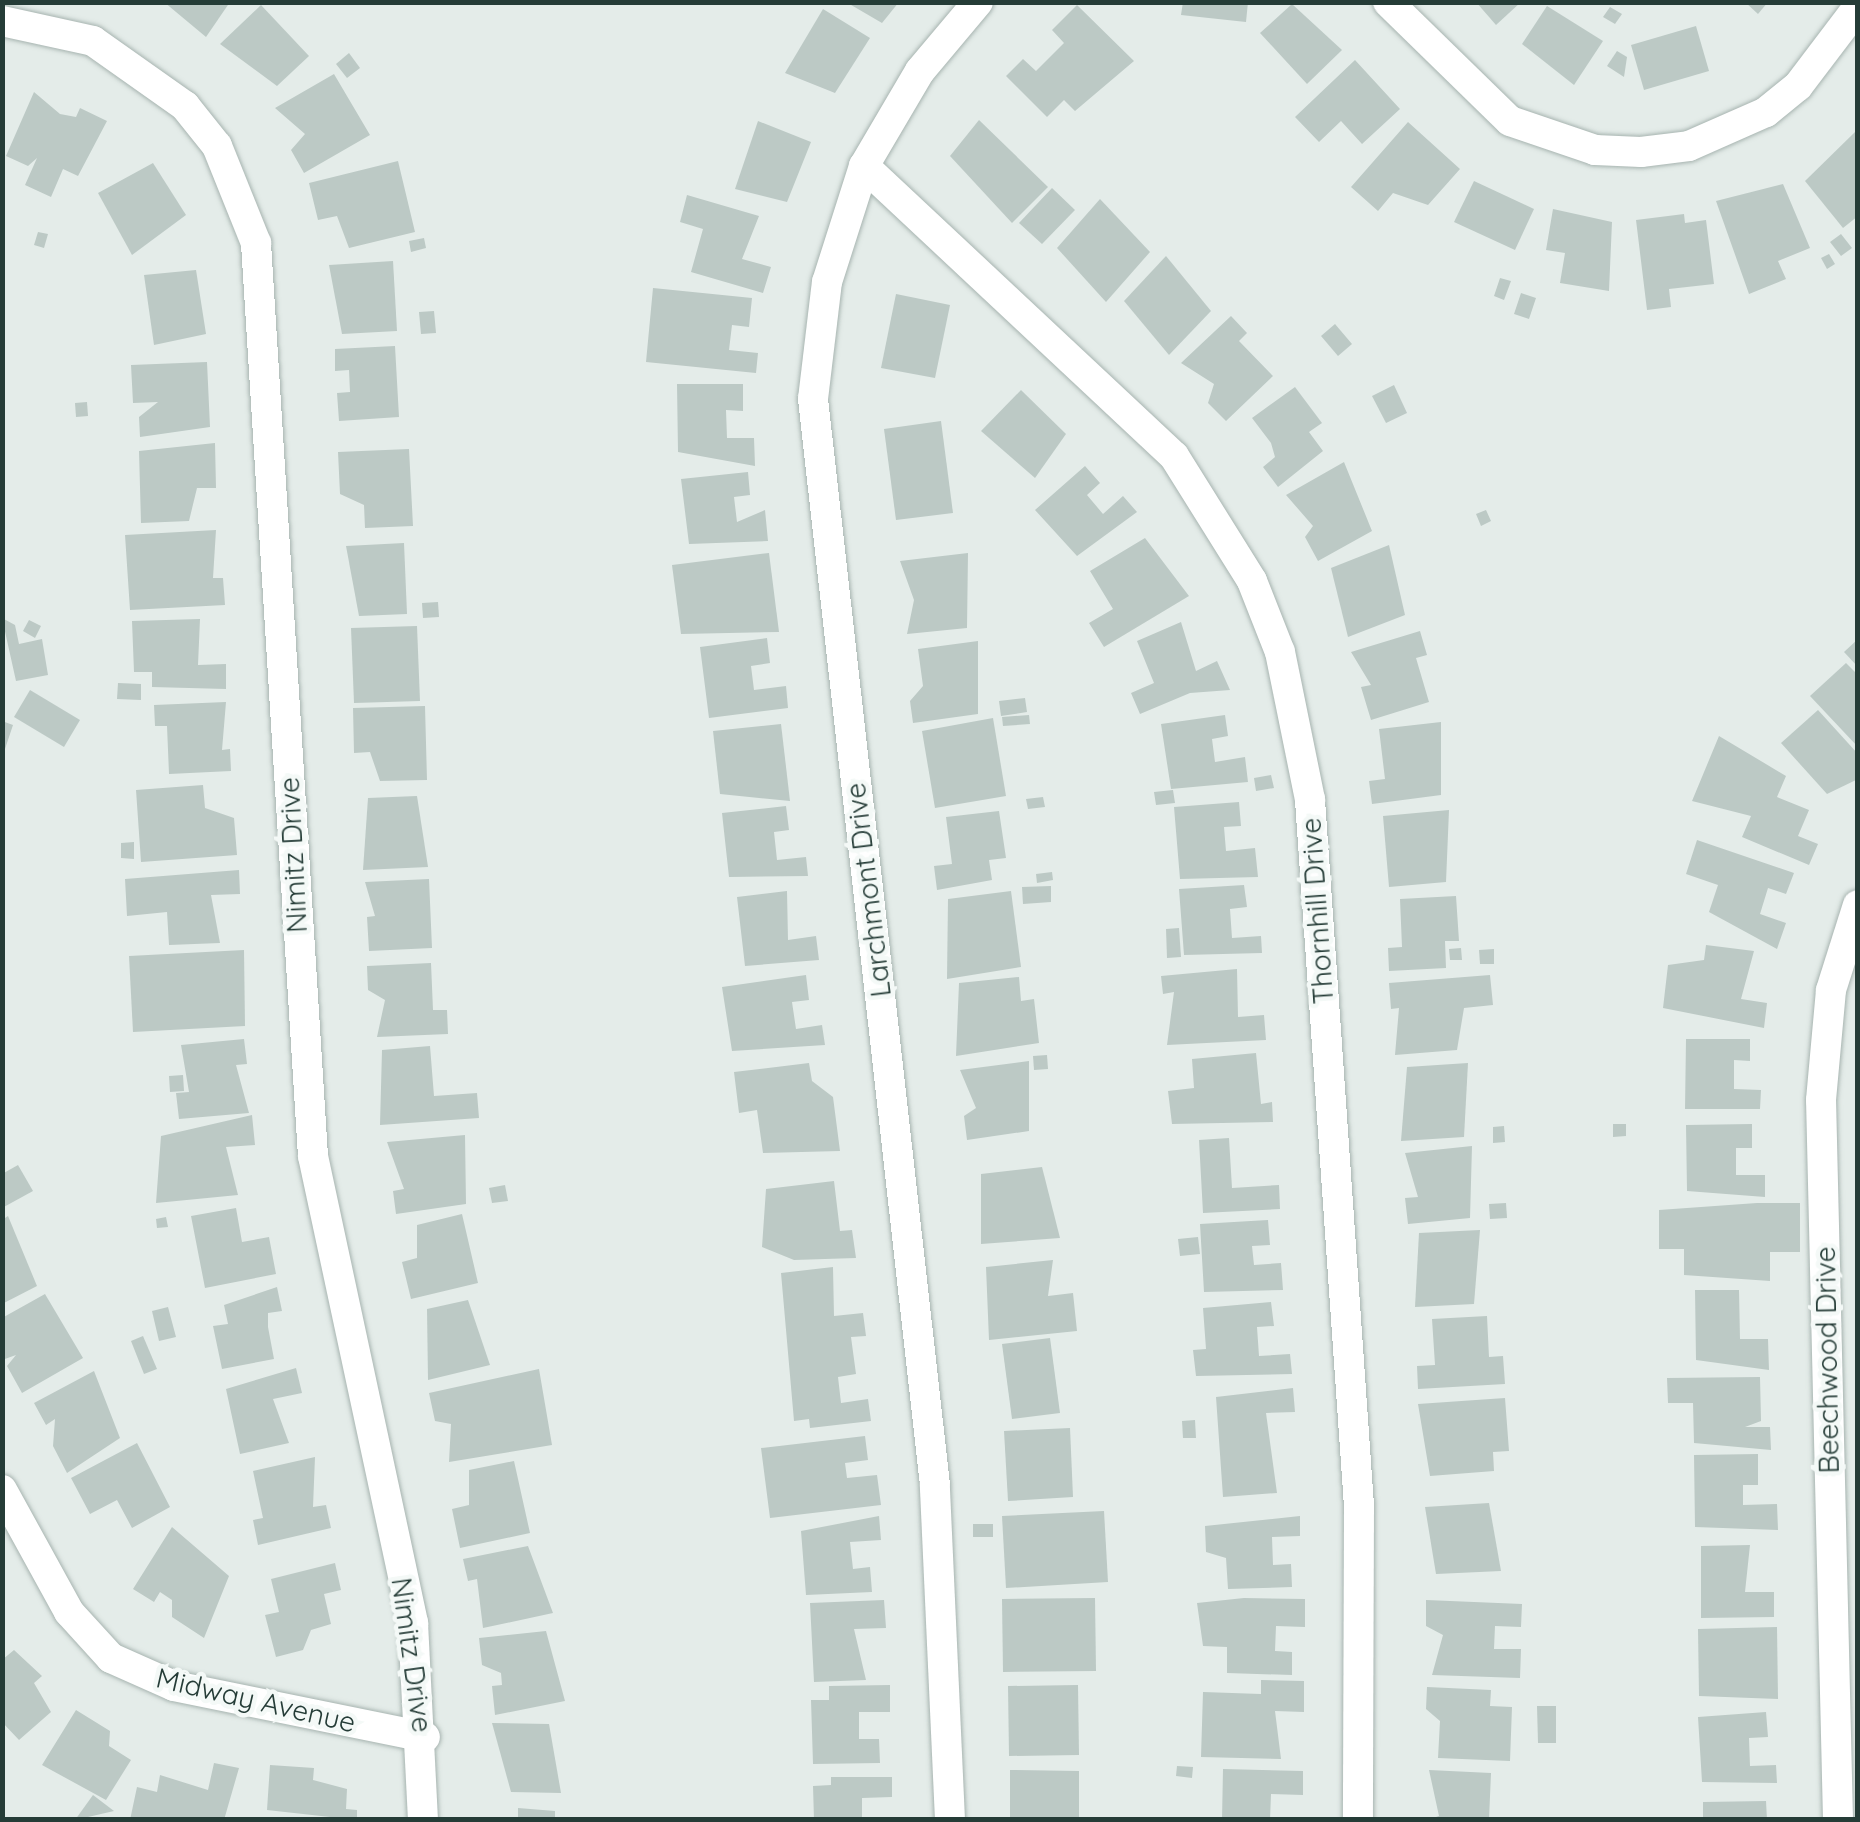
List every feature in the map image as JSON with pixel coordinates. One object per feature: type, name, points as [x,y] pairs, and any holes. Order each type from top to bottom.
[{"type":"street","name":"Larchmont Drive","points":[[950,1820],[933,1466],[813,399],[826,282],[864,166],[920,70],[978,2]]},
{"type":"street","points":[[1388,2],[1510,121],[1595,150],[1641,152],[1689,146],[1766,112],[1798,86],[1858,7]]},
{"type":"street","name":"Nimitz Drive","points":[[2,21],[92,41],[186,106],[217,146],[256,243],[314,1156],[412,1623],[425,1737],[423,1820]]},
{"type":"street","name":"Thornhill Drive","points":[[864,166],[1174,456],[1252,580],[1280,652],[1310,800],[1358,1486],[1358,1820]]},
{"type":"street","name":"Beechwood Drive","points":[[1838,1820],[1821,1100],[1831,990],[1858,906]]},
{"type":"street","name":"Midway Avenue","points":[[2,1490],[69,1612],[111,1658],[174,1686],[425,1737]]},
{"type":"building","points":[[164,2],[230,2],[206,37]]},
{"type":"building","points":[[846,2],[899,2],[882,23]]},
{"type":"building","points":[[1183,2],[1248,2],[1246,22],[1181,15]]},
{"type":"building","points":[[1476,2],[1521,2],[1496,25]]},
{"type":"building","points":[[1745,2],[1768,2],[1758,14]]},
{"type":"building","points":[[1292,4],[1342,50],[1307,84],[1260,33]]},
{"type":"building","points":[[261,5],[309,56],[277,86],[220,44]]},
{"type":"building","points":[[1077,5],[1134,61],[1075,111],[1064,100],[1047,117],[1006,76],[1023,59],[1036,71],[1064,43],[1052,30]]},
{"type":"building","points":[[1547,6],[1603,41],[1574,85],[1522,44]]},
{"type":"building","points":[[1610,7],[1622,14],[1615,24],[1603,17]]},
{"type":"building","points":[[823,9],[870,38],[835,93],[785,73]]},
{"type":"building","points":[[1696,26],[1709,71],[1644,90],[1631,45]]},
{"type":"building","points":[[1617,51],[1627,57],[1624,77],[1607,66]]},
{"type":"building","points":[[349,53],[360,68],[347,78],[336,64]]},
{"type":"building","points":[[1355,60],[1400,109],[1362,144],[1341,121],[1319,142],[1295,117]]},
{"type":"building","points":[[334,74],[370,135],[304,173],[291,150],[305,134],[275,108]]},
{"type":"building","points":[[34,92],[60,114],[76,117],[80,108],[107,121],[78,176],[63,169],[51,197],[25,185],[37,158],[28,166],[6,156]]},
{"type":"building","points":[[979,120],[1048,187],[1012,223],[950,156]]},
{"type":"building","points":[[758,121],[811,142],[787,202],[735,189]]},
{"type":"building","points":[[1408,122],[1460,169],[1428,205],[1393,193],[1378,211],[1351,187]]},
{"type":"building","points":[[1855,132],[1858,216],[1843,228],[1805,181]]},
{"type":"building","points":[[398,161],[415,232],[349,248],[337,216],[318,220],[309,183]]},
{"type":"building","points":[[153,163],[186,215],[132,255],[98,193]]},
{"type":"building","points":[[1474,181],[1534,209],[1515,250],[1454,222]]},
{"type":"building","points":[[1783,184],[1810,248],[1778,261],[1786,279],[1749,294],[1716,201]]},
{"type":"building","points":[[1052,188],[1075,210],[1042,244],[1019,223]]},
{"type":"building","points":[[687,195],[759,216],[742,259],[771,267],[763,293],[691,272],[703,229],[680,222]]},
{"type":"building","points":[[1100,199],[1150,252],[1106,302],[1057,248]]},
{"type":"building","points":[[1553,209],[1612,222],[1609,291],[1560,283],[1565,253],[1546,250]]},
{"type":"building","points":[[1684,214],[1685,223],[1706,220],[1714,284],[1669,289],[1671,307],[1647,310],[1636,220]]},
{"type":"building","points":[[38,232],[48,234],[44,248],[34,245]]},
{"type":"building","points":[[1841,234],[1852,248],[1841,256],[1830,242]]},
{"type":"building","points":[[424,238],[426,248],[411,252],[409,241]]},
{"type":"building","points":[[1829,254],[1835,264],[1827,269],[1821,258]]},
{"type":"building","points":[[1166,256],[1211,311],[1169,355],[1124,301]]},
{"type":"building","points":[[393,261],[397,331],[342,334],[329,265]]},
{"type":"building","points":[[196,270],[206,334],[154,345],[144,275]]},
{"type":"building","points":[[1500,278],[1511,281],[1504,300],[1494,296]]},
{"type":"building","points":[[653,288],[752,298],[749,327],[732,325],[729,350],[758,353],[756,373],[646,362]]},
{"type":"building","points":[[1521,293],[1536,298],[1529,319],[1514,314]]},
{"type":"building","points":[[896,294],[950,305],[935,378],[881,368]]},
{"type":"building","points":[[434,311],[436,333],[421,334],[419,312]]},
{"type":"building","points":[[1231,316],[1247,333],[1239,341],[1273,376],[1226,421],[1208,403],[1214,384],[1181,363]]},
{"type":"building","points":[[1335,324],[1352,344],[1338,356],[1321,336]]},
{"type":"building","points":[[395,346],[399,417],[339,421],[337,393],[350,392],[349,370],[335,371],[335,349]]},
{"type":"building","points":[[207,362],[210,427],[140,437],[139,417],[158,402],[133,403],[131,365]]},
{"type":"building","points":[[677,384],[743,384],[743,411],[726,410],[727,438],[754,438],[755,466],[678,452]]},
{"type":"building","points":[[1394,385],[1407,413],[1386,423],[1372,396]]},
{"type":"building","points":[[1295,387],[1322,423],[1309,432],[1323,451],[1278,487],[1263,467],[1275,457],[1271,443],[1252,418]]},
{"type":"building","points":[[1021,390],[1066,434],[1035,478],[981,431]]},
{"type":"building","points":[[87,402],[88,416],[76,417],[75,403]]},
{"type":"building","points":[[941,421],[953,513],[896,520],[884,429]]},
{"type":"building","points":[[215,443],[216,488],[197,488],[189,521],[141,523],[139,451]]},
{"type":"building","points":[[409,449],[413,526],[365,528],[364,505],[340,494],[338,452]]},
{"type":"building","points":[[1344,462],[1372,531],[1318,561],[1305,537],[1313,526],[1286,495]]},
{"type":"building","points":[[1085,466],[1100,483],[1087,495],[1103,514],[1123,496],[1137,512],[1077,556],[1035,510]]},
{"type":"building","points":[[748,472],[750,495],[734,497],[737,522],[765,510],[768,541],[689,544],[681,479]]},
{"type":"building","points":[[1486,510],[1491,521],[1481,526],[1476,514]]},
{"type":"building","points":[[216,530],[213,578],[223,578],[225,605],[130,610],[125,535]]},
{"type":"building","points":[[1145,538],[1189,596],[1104,647],[1089,623],[1113,609],[1090,571]]},
{"type":"building","points":[[404,543],[407,614],[359,616],[346,546]]},
{"type":"building","points":[[1389,545],[1405,615],[1348,637],[1331,568]]},
{"type":"building","points":[[769,553],[779,632],[681,634],[672,565]]},
{"type":"building","points":[[968,553],[967,628],[907,634],[914,600],[900,561]]},
{"type":"building","points":[[438,602],[439,617],[423,618],[422,603]]},
{"type":"building","points":[[2,618],[15,625],[19,644],[42,639],[48,675],[16,681]]},
{"type":"building","points":[[200,619],[198,665],[226,664],[226,689],[152,687],[152,672],[134,672],[132,621]]},
{"type":"building","points":[[29,620],[41,626],[35,638],[23,631]]},
{"type":"building","points":[[1181,622],[1196,671],[1217,661],[1230,690],[1190,693],[1140,714],[1131,693],[1154,683],[1137,641]]},
{"type":"building","points":[[417,626],[420,701],[354,703],[351,628]]},
{"type":"building","points":[[1420,631],[1427,655],[1416,658],[1429,702],[1371,720],[1361,687],[1371,685],[1351,652]]},
{"type":"building","points":[[767,638],[770,663],[751,666],[754,690],[786,686],[788,708],[709,718],[700,647]]},
{"type":"building","points":[[1858,639],[1858,667],[1844,652]]},
{"type":"building","points":[[978,641],[978,714],[913,723],[910,701],[923,686],[918,649]]},
{"type":"building","points":[[1846,663],[1858,675],[1858,747],[1810,696]]},
{"type":"building","points":[[118,683],[141,684],[141,700],[117,699]]},
{"type":"building","points":[[30,690],[80,720],[64,747],[14,717]]},
{"type":"building","points":[[1025,698],[1027,712],[1001,716],[999,701]]},
{"type":"building","points":[[226,702],[222,750],[230,749],[231,771],[169,774],[167,726],[155,726],[154,705]]},
{"type":"building","points":[[425,706],[427,780],[380,781],[370,752],[354,753],[353,708]]},
{"type":"building","points":[[1818,710],[1858,754],[1858,779],[1827,794],[1781,743]]},
{"type":"building","points":[[1029,715],[1030,724],[1003,726],[1002,717]]},
{"type":"building","points":[[1225,715],[1228,736],[1212,739],[1215,762],[1245,757],[1248,782],[1171,789],[1161,724]]},
{"type":"building","points":[[993,718],[1006,796],[935,808],[922,731]]},
{"type":"building","points":[[2,721],[13,725],[3,755],[2,755]]},
{"type":"building","points":[[1441,722],[1441,795],[1372,804],[1369,781],[1385,779],[1379,729]]},
{"type":"building","points":[[781,724],[790,801],[720,794],[713,731]]},
{"type":"building","points":[[1719,736],[1786,776],[1777,797],[1809,810],[1798,836],[1818,844],[1809,865],[1742,837],[1751,816],[1692,801]]},
{"type":"building","points":[[1271,775],[1274,788],[1256,791],[1254,778]]},
{"type":"building","points":[[203,785],[205,808],[234,818],[237,855],[141,862],[136,790]]},
{"type":"building","points":[[1173,790],[1175,803],[1156,805],[1154,792]]},
{"type":"building","points":[[417,796],[428,867],[363,870],[368,798]]},
{"type":"building","points":[[1043,797],[1045,807],[1028,809],[1026,799]]},
{"type":"building","points":[[1239,802],[1241,826],[1224,827],[1226,851],[1255,848],[1258,877],[1180,879],[1174,807]]},
{"type":"building","points":[[786,806],[789,830],[774,832],[777,860],[806,857],[808,876],[729,877],[722,813]]},
{"type":"building","points":[[1449,810],[1446,882],[1389,887],[1383,816]]},
{"type":"building","points":[[999,811],[1006,858],[989,860],[992,880],[937,890],[934,866],[952,864],[946,817]]},
{"type":"building","points":[[1697,840],[1794,873],[1786,894],[1768,888],[1760,914],[1786,923],[1777,949],[1709,912],[1718,885],[1686,874]]},
{"type":"building","points":[[134,842],[134,859],[121,858],[121,843]]},
{"type":"building","points":[[239,870],[240,894],[211,895],[220,943],[169,945],[167,912],[127,916],[125,879]]},
{"type":"building","points":[[1052,872],[1053,880],[1037,883],[1036,874]]},
{"type":"building","points":[[429,879],[432,948],[369,951],[367,917],[375,916],[365,882]]},
{"type":"building","points":[[1244,885],[1247,907],[1230,909],[1232,938],[1261,936],[1262,953],[1184,955],[1179,889]]},
{"type":"building","points":[[1051,886],[1051,902],[1023,904],[1022,887]]},
{"type":"building","points":[[787,891],[788,940],[816,936],[819,960],[745,966],[737,897]]},
{"type":"building","points":[[1011,891],[1021,967],[947,979],[948,899]]},
{"type":"building","points":[[1456,896],[1459,941],[1445,941],[1446,968],[1389,971],[1388,948],[1402,947],[1400,899]]},
{"type":"building","points":[[1179,928],[1181,957],[1167,958],[1166,929]]},
{"type":"building","points":[[1706,945],[1754,951],[1741,999],[1767,1003],[1764,1028],[1663,1008],[1668,965],[1704,960]]},
{"type":"building","points":[[1461,948],[1462,960],[1450,960],[1449,949]]},
{"type":"building","points":[[1494,949],[1494,964],[1480,964],[1479,950]]},
{"type":"building","points":[[244,950],[245,1026],[133,1032],[129,956]]},
{"type":"building","points":[[431,963],[433,1010],[447,1010],[448,1034],[377,1037],[385,1000],[368,990],[367,966]]},
{"type":"building","points":[[1237,969],[1238,1017],[1264,1015],[1266,1040],[1167,1045],[1174,992],[1163,994],[1161,976]]},
{"type":"building","points":[[806,975],[809,1000],[792,1002],[796,1029],[822,1025],[825,1045],[732,1051],[722,987]]},
{"type":"building","points":[[1490,975],[1493,1005],[1464,1008],[1457,1050],[1395,1055],[1399,1008],[1391,1009],[1389,983]]},
{"type":"building","points":[[1019,977],[1021,1001],[1034,999],[1039,1043],[956,1056],[959,983]]},
{"type":"building","points":[[244,1039],[247,1064],[236,1065],[249,1113],[179,1119],[176,1093],[189,1092],[181,1045]]},
{"type":"building","points":[[1686,1039],[1750,1039],[1750,1061],[1734,1060],[1734,1089],[1761,1090],[1760,1109],[1685,1109]]},
{"type":"building","points":[[430,1046],[434,1096],[477,1093],[479,1118],[380,1125],[382,1050]]},
{"type":"building","points":[[1256,1053],[1261,1104],[1272,1102],[1273,1122],[1172,1124],[1168,1091],[1194,1088],[1192,1059]]},
{"type":"building","points":[[1047,1055],[1048,1069],[1034,1070],[1033,1056]]},
{"type":"building","points":[[1029,1061],[1029,1131],[967,1140],[964,1116],[976,1108],[960,1070]]},
{"type":"building","points":[[809,1063],[812,1081],[833,1097],[840,1151],[763,1153],[757,1110],[739,1113],[734,1072]]},
{"type":"building","points":[[1468,1063],[1464,1137],[1401,1141],[1407,1067]]},
{"type":"building","points":[[183,1075],[184,1091],[170,1092],[169,1076]]},
{"type":"building","points":[[252,1115],[255,1145],[226,1147],[238,1195],[156,1203],[161,1136]]},
{"type":"building","points":[[1613,1124],[1626,1124],[1626,1136],[1613,1137]]},
{"type":"building","points":[[1752,1124],[1752,1148],[1736,1148],[1736,1175],[1765,1175],[1765,1197],[1687,1191],[1686,1125]]},
{"type":"building","points":[[1504,1126],[1505,1142],[1493,1143],[1493,1127]]},
{"type":"building","points":[[465,1135],[466,1204],[396,1214],[393,1191],[404,1189],[387,1142]]},
{"type":"building","points":[[1229,1138],[1232,1188],[1279,1185],[1280,1209],[1203,1213],[1199,1140]]},
{"type":"building","points":[[1472,1146],[1470,1218],[1408,1224],[1405,1198],[1418,1197],[1405,1153]]},
{"type":"building","points":[[18,1165],[33,1191],[2,1208],[2,1174]]},
{"type":"building","points":[[1042,1167],[1060,1238],[981,1244],[981,1174]]},
{"type":"building","points":[[834,1181],[840,1231],[852,1230],[856,1258],[794,1260],[762,1247],[766,1189]]},
{"type":"building","points":[[505,1185],[508,1201],[492,1203],[489,1188]]},
{"type":"building","points":[[1506,1203],[1507,1218],[1490,1219],[1489,1204]]},
{"type":"building","points":[[1800,1203],[1800,1252],[1770,1252],[1770,1281],[1684,1275],[1684,1249],[1659,1249],[1659,1210]]},
{"type":"building","points":[[236,1208],[242,1242],[269,1237],[276,1274],[205,1288],[191,1216]]},
{"type":"building","points":[[462,1214],[478,1283],[411,1299],[402,1262],[417,1258],[417,1225]]},
{"type":"building","points":[[8,1216],[37,1286],[2,1304],[2,1220]]},
{"type":"building","points":[[166,1217],[168,1227],[157,1228],[156,1219]]},
{"type":"building","points":[[1268,1220],[1270,1245],[1252,1246],[1254,1265],[1281,1263],[1283,1290],[1204,1292],[1200,1224]]},
{"type":"building","points":[[1480,1230],[1474,1304],[1415,1307],[1419,1233]]},
{"type":"building","points":[[1198,1237],[1200,1254],[1180,1256],[1178,1239]]},
{"type":"building","points":[[1053,1260],[1048,1296],[1073,1293],[1077,1331],[989,1340],[986,1267]]},
{"type":"building","points":[[833,1267],[834,1316],[863,1313],[866,1336],[851,1337],[856,1374],[838,1377],[841,1403],[868,1399],[871,1421],[810,1428],[809,1419],[794,1421],[781,1273]]},
{"type":"building","points":[[277,1287],[282,1311],[268,1313],[274,1359],[222,1369],[213,1326],[228,1324],[224,1305]]},
{"type":"building","points":[[1695,1290],[1739,1290],[1740,1339],[1768,1339],[1769,1370],[1696,1360]]},
{"type":"building","points":[[45,1294],[83,1358],[22,1393],[7,1366],[16,1355],[2,1360],[2,1318]]},
{"type":"building","points":[[468,1300],[490,1365],[428,1380],[427,1309]]},
{"type":"building","points":[[1271,1302],[1274,1326],[1257,1327],[1259,1356],[1290,1354],[1292,1374],[1196,1376],[1193,1350],[1206,1349],[1203,1308]]},
{"type":"building","points":[[168,1307],[176,1337],[159,1341],[152,1311]]},
{"type":"building","points":[[1487,1316],[1489,1357],[1503,1356],[1505,1384],[1418,1389],[1417,1366],[1435,1365],[1432,1319]]},
{"type":"building","points":[[143,1336],[157,1369],[144,1374],[131,1341]]},
{"type":"building","points":[[1050,1338],[1060,1413],[1012,1419],[1002,1344]]},
{"type":"building","points":[[296,1368],[302,1393],[273,1399],[289,1443],[240,1454],[226,1389]]},
{"type":"building","points":[[539,1369],[552,1445],[449,1462],[451,1424],[435,1421],[429,1393]]},
{"type":"building","points":[[94,1371],[120,1438],[67,1473],[53,1446],[55,1419],[46,1425],[34,1403]]},
{"type":"building","points":[[1760,1377],[1761,1421],[1745,1427],[1770,1427],[1771,1450],[1694,1443],[1693,1403],[1668,1403],[1667,1378]]},
{"type":"building","points":[[1293,1388],[1295,1412],[1266,1413],[1277,1493],[1223,1497],[1216,1397]]},
{"type":"building","points":[[1505,1398],[1509,1451],[1493,1452],[1494,1471],[1430,1476],[1418,1404]]},
{"type":"building","points":[[1195,1420],[1196,1438],[1183,1438],[1182,1421]]},
{"type":"building","points":[[1070,1428],[1073,1497],[1008,1501],[1004,1431]]},
{"type":"building","points":[[865,1436],[868,1460],[845,1463],[847,1478],[877,1475],[881,1505],[770,1518],[761,1448]]},
{"type":"building","points":[[137,1443],[170,1507],[132,1528],[117,1500],[90,1514],[71,1478]]},
{"type":"building","points":[[1758,1454],[1758,1485],[1743,1485],[1743,1505],[1777,1504],[1778,1530],[1695,1527],[1694,1455]]},
{"type":"building","points":[[315,1457],[313,1507],[326,1505],[331,1528],[258,1545],[253,1520],[263,1518],[253,1471]]},
{"type":"building","points":[[514,1461],[530,1533],[460,1548],[452,1509],[469,1505],[469,1470]]},
{"type":"building","points":[[1489,1503],[1501,1571],[1436,1574],[1425,1507]]},
{"type":"building","points":[[1104,1511],[1108,1582],[1006,1588],[1002,1516]]},
{"type":"building","points":[[879,1516],[881,1540],[850,1542],[853,1569],[870,1567],[872,1592],[806,1595],[801,1531]]},
{"type":"building","points":[[1300,1516],[1300,1536],[1272,1537],[1273,1565],[1291,1564],[1292,1587],[1228,1589],[1226,1558],[1206,1552],[1205,1526]]},
{"type":"building","points":[[973,1524],[993,1524],[993,1537],[973,1537]]},
{"type":"building","points":[[172,1527],[229,1576],[204,1638],[172,1617],[172,1600],[160,1592],[154,1602],[133,1589]]},
{"type":"building","points":[[1750,1545],[1745,1592],[1774,1592],[1774,1617],[1701,1618],[1701,1546]]},
{"type":"building","points":[[528,1546],[553,1613],[483,1628],[477,1579],[468,1581],[463,1559]]},
{"type":"building","points":[[335,1563],[341,1590],[324,1594],[331,1624],[311,1630],[303,1650],[276,1657],[265,1615],[279,1612],[271,1579]]},
{"type":"building","points":[[1095,1598],[1096,1671],[1003,1672],[1002,1599]]},
{"type":"building","points":[[1244,1598],[1305,1599],[1305,1627],[1276,1626],[1275,1651],[1292,1652],[1292,1675],[1227,1673],[1227,1647],[1203,1646],[1197,1603]]},
{"type":"building","points":[[884,1600],[886,1628],[854,1629],[866,1680],[814,1682],[810,1603]]},
{"type":"building","points":[[1426,1600],[1522,1604],[1521,1627],[1495,1626],[1494,1649],[1521,1649],[1520,1678],[1432,1675],[1443,1635],[1426,1626]]},
{"type":"building","points":[[1777,1627],[1778,1699],[1699,1696],[1698,1629]]},
{"type":"building","points":[[546,1631],[565,1701],[495,1715],[492,1686],[502,1685],[501,1673],[482,1665],[479,1638]]},
{"type":"building","points":[[14,1650],[42,1676],[34,1683],[51,1712],[19,1740],[2,1722],[2,1660]]},
{"type":"building","points":[[1261,1680],[1304,1681],[1304,1712],[1275,1711],[1281,1759],[1201,1757],[1203,1692],[1261,1694]]},
{"type":"building","points":[[890,1685],[890,1712],[859,1712],[859,1739],[879,1739],[880,1763],[813,1764],[811,1700],[829,1700],[829,1686]]},
{"type":"building","points":[[1078,1685],[1079,1755],[1009,1756],[1008,1686]]},
{"type":"building","points":[[1427,1687],[1491,1690],[1490,1706],[1512,1707],[1510,1761],[1438,1758],[1440,1721],[1426,1709]]},
{"type":"building","points":[[1537,1706],[1556,1706],[1556,1743],[1538,1743]]},
{"type":"building","points":[[76,1710],[110,1731],[109,1746],[131,1760],[106,1800],[42,1765]]},
{"type":"building","points":[[1766,1712],[1768,1737],[1749,1738],[1750,1766],[1776,1765],[1777,1783],[1702,1782],[1698,1717]]},
{"type":"building","points":[[492,1723],[549,1724],[561,1793],[511,1792]]},
{"type":"building","points":[[214,1763],[239,1768],[224,1820],[130,1820],[137,1787],[157,1792],[160,1775],[208,1790]]},
{"type":"building","points":[[270,1765],[314,1768],[313,1780],[347,1789],[346,1809],[357,1810],[357,1820],[267,1810]]},
{"type":"building","points":[[1177,1766],[1193,1767],[1192,1778],[1176,1776]]},
{"type":"building","points":[[1223,1769],[1303,1771],[1303,1795],[1271,1794],[1270,1820],[1222,1820]]},
{"type":"building","points":[[1010,1770],[1079,1771],[1079,1820],[1010,1820]]},
{"type":"building","points":[[1429,1770],[1491,1773],[1489,1820],[1427,1820],[1439,1816]]},
{"type":"building","points":[[831,1777],[892,1777],[892,1797],[862,1798],[862,1820],[814,1820],[813,1786],[831,1785]]},
{"type":"building","points":[[93,1795],[114,1811],[75,1820]]},
{"type":"building","points":[[1766,1801],[1767,1820],[1703,1820],[1703,1802]]},
{"type":"building","points":[[518,1808],[555,1811],[555,1820],[518,1820]]}]
